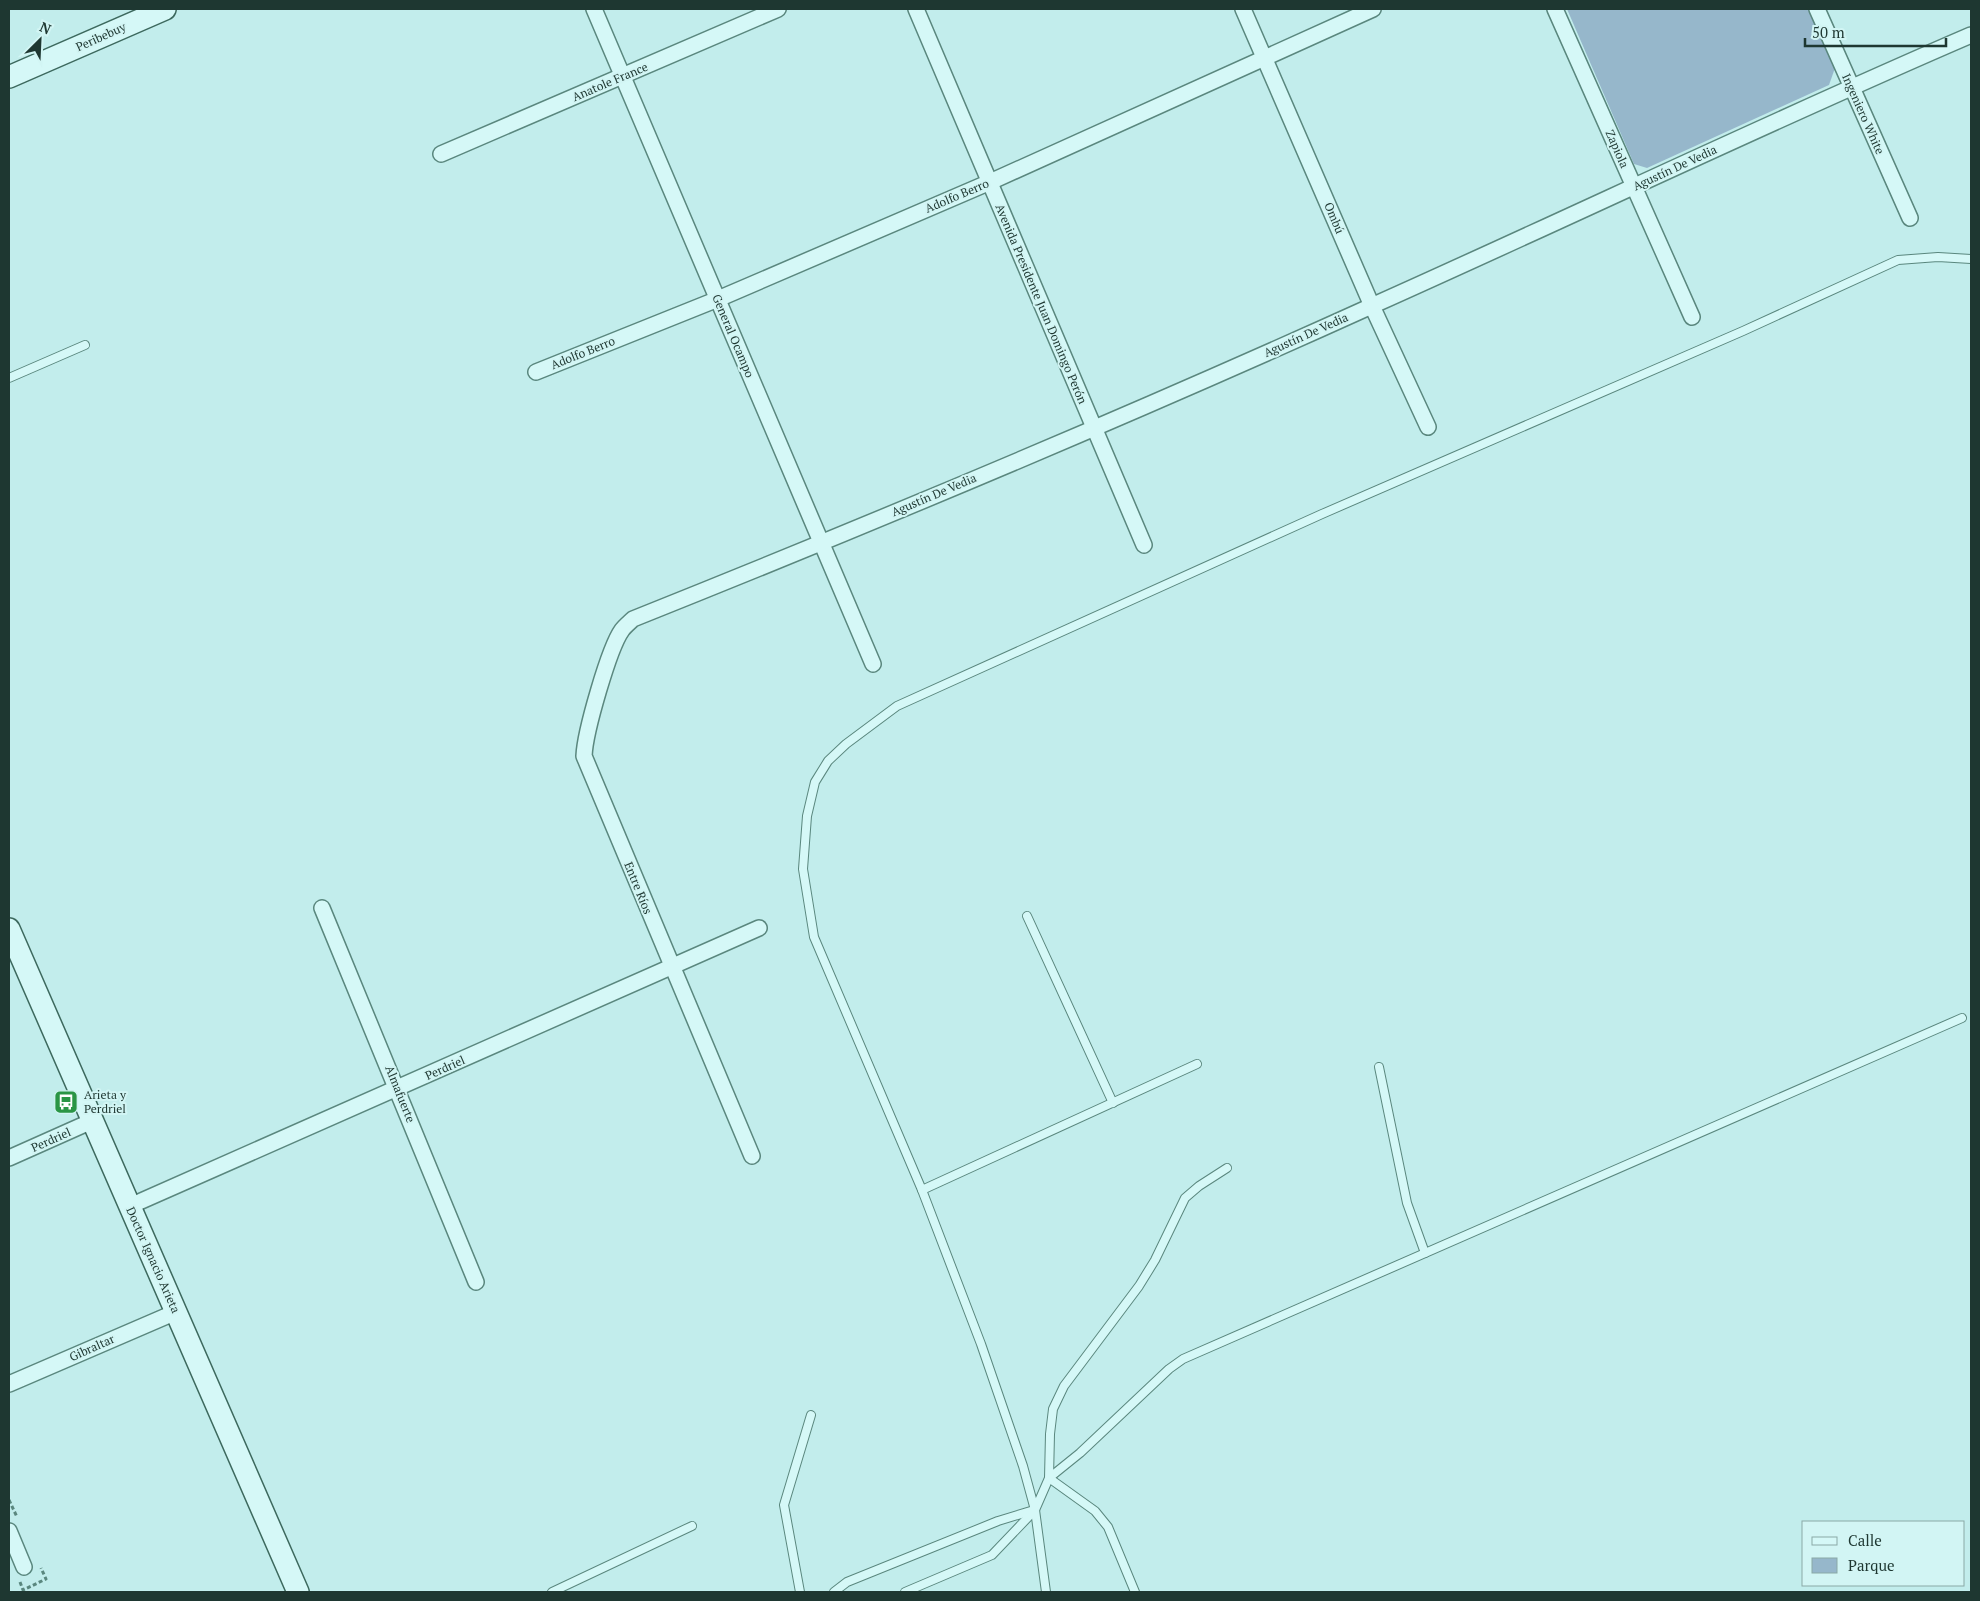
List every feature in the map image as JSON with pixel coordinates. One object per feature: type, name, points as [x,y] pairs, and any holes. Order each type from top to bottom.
[{"type":"street","name":"Peribebuy","points":[[9,77],[165,9]]},
{"type":"street","name":"General Ocampo","points":[[594,9],[873,664]]},
{"type":"street","name":"Anatole France","points":[[441,154],[778,9]]},
{"type":"street","name":"Avenida Presidente Juan Domingo Perón","points":[[916,9],[1144,544]]},
{"type":"street","name":"Ombú","points":[[1243,9],[1372,306],[1428,427]]},
{"type":"street","name":"Adolfo Berro","points":[[536,372],[718,299],[990,182],[1264,56],[1373,9]]},
{"type":"street","name":"Zapiola","points":[[1555,9],[1692,317]]},
{"type":"street","name":"Ingeniero White","points":[[1817,9],[1910,218]]},
{"type":"street","name":"Agustín De Vedia","points":[[633,619],[821,544],[1093,428],[1372,306],[1851,86],[1971,35]]},
{"type":"street","name":"Entre Ríos","points":[[633,619],[622,630],[613,649],[585,738],[584,756],[671,968],[752,1156]]},
{"type":"street","name":"Almafuerte","points":[[322,908],[476,1282]]},
{"type":"street","name":"Perdriel","points":[[130,1206],[759,928]]},
{"type":"street","name":"Doctor Ignacio Arieta","points":[[9,929],[298,1592]]},
{"type":"street","name":"Perdriel","points":[[9,1158],[92,1121]]},
{"type":"street","name":"Gibraltar","points":[[9,1384],[176,1312]]},
{"type":"street","points":[[9,1531],[24,1568]]},
{"type":"lane","points":[[1046,1592],[1035,1510],[1023,1466],[981,1344],[922,1190],[814,937],[803,869],[807,816],[815,782],[828,761],[846,744],[897,706],[1322,514],[1898,260],[1938,257],[1971,259]]},
{"type":"lane","points":[[9,378],[85,345]]},
{"type":"lane","points":[[1027,916],[1113,1103]]},
{"type":"lane","points":[[1049,1478],[1080,1453],[1169,1369],[1183,1359],[1962,1018]]},
{"type":"lane","points":[[922,1190],[1197,1064]]},
{"type":"lane","points":[[1379,1067],[1406,1203],[1425,1253]]},
{"type":"lane","points":[[905,1592],[992,1554],[1035,1510],[1049,1478],[1050,1434],[1053,1410],[1064,1386],[1139,1286],[1155,1260],[1185,1198],[1199,1186],[1227,1168]]},
{"type":"lane","points":[[800,1592],[784,1506],[810,1414]]},
{"type":"lane","points":[[1049,1478],[1095,1511],[1108,1527],[1135,1592]]},
{"type":"lane","points":[[834,1592],[847,1582],[998,1521],[1035,1510]]},
{"type":"lane","points":[[552,1592],[692,1526]]},
{"type":"green space","points":[[1567,9],[1809,9],[1835,68],[1829,85],[1647,168],[1634,164]]},
{"type":"place","name":"Arieta y Perdriel","points":[[66,1102]]}]
